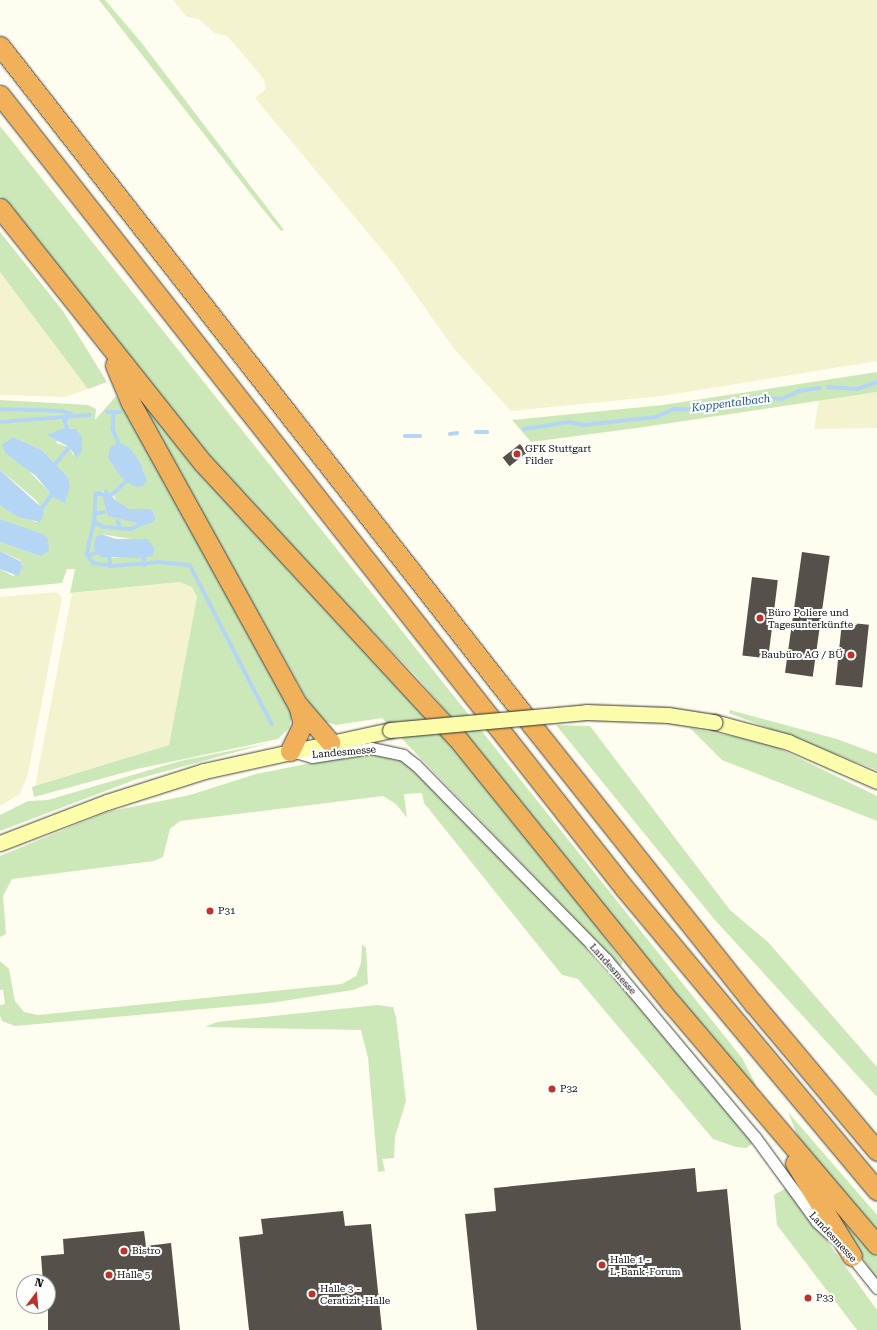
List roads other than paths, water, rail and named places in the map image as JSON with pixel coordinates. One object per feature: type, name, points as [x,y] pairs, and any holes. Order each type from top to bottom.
[{"type":"highway","points":[[0,46],[531,724],[749,997],[877,1151]]},
{"type":"highway","points":[[0,95],[625,889],[877,1190]]},
{"type":"highway","points":[[0,208],[106,343],[233,497],[457,738],[783,1138],[877,1245]]},
{"type":"highway","points":[[106,343],[131,402],[298,705],[330,742]]},
{"type":"highway","points":[[290,751],[303,724],[298,705]]},
{"type":"highway","points":[[783,1138],[816,1203],[852,1256]]},
{"type":"main road","points":[[0,843],[107,802],[204,771],[330,742],[390,730],[586,712],[668,715],[714,722],[788,742],[877,781]]},
{"type":"street","name":"Landesmesse","points":[[290,751],[312,756],[372,748],[404,755],[416,765],[606,959],[755,1137],[817,1222],[852,1256],[877,1288]]},
{"type":"water","points":[[64,428],[76,429],[82,438],[82,451],[77,458],[69,447],[47,435]]},
{"type":"water","points":[[13,437],[42,450],[68,477],[70,487],[65,503],[53,497],[36,476],[5,453],[2,445]]},
{"type":"water","points":[[119,443],[129,447],[140,462],[147,480],[143,486],[135,487],[121,477],[108,458],[110,447]]},
{"type":"water","points":[[0,470],[42,508],[44,513],[40,522],[18,517],[0,505]]},
{"type":"water","points":[[106,488],[115,500],[130,509],[151,509],[156,517],[154,522],[146,525],[108,516],[102,495]]},
{"type":"water","points":[[0,519],[42,534],[48,538],[49,551],[40,556],[0,542]]},
{"type":"water","points":[[101,534],[116,539],[148,539],[155,550],[152,556],[142,558],[100,557],[94,548],[95,538]]},
{"type":"water","points":[[0,551],[20,561],[23,566],[18,576],[0,569]]},
{"type":"waterway","name":"Koppentalbach","points":[[828,387],[857,389],[877,382]]},
{"type":"waterway","name":"Koppentalbach","points":[[524,429],[569,422],[584,425],[656,417],[674,409],[701,410],[765,398],[782,399],[799,391],[820,388]]},
{"type":"waterway","points":[[0,409],[62,411],[72,414]]},
{"type":"waterway","name":"Koppentalbach","points":[[107,412],[120,412]]},
{"type":"waterway","points":[[114,412],[113,429],[120,446]]},
{"type":"waterway","name":"Koppentalbach","points":[[0,422],[90,415]]},
{"type":"waterway","points":[[69,416],[65,421],[69,432]]},
{"type":"waterway","name":"Koppentalbach","points":[[476,432],[487,432]]},
{"type":"waterway","name":"Koppentalbach","points":[[450,434],[457,433]]},
{"type":"waterway","name":"Koppentalbach","points":[[405,436],[420,436]]},
{"type":"waterway","points":[[54,466],[71,445]]},
{"type":"waterway","points":[[130,479],[111,496],[96,494],[95,520],[87,554],[93,563],[111,566],[160,562],[190,565],[272,724]]},
{"type":"waterway","points":[[37,508],[42,508],[53,493]]},
{"type":"waterway","points":[[94,514],[104,512]]},
{"type":"waterway","points":[[118,521],[121,529]]},
{"type":"waterway","points":[[94,522],[104,527],[131,529],[143,523]]},
{"type":"waterway","points":[[88,556],[96,553]]},
{"type":"waterway","points":[[110,558],[111,566]]},
{"type":"waterway","points":[[144,558],[145,565]]},
{"type":"place","name":"GFK Stuttgart Filder","points":[[517,454]]},
{"type":"place","name":"Büro Poliere und Tagesunterkünfte","points":[[760,618]]},
{"type":"place","name":"Baubüro AG / BÜ","points":[[851,655]]},
{"type":"place","name":"P31","points":[[210,911]]},
{"type":"place","name":"P32","points":[[552,1089]]},
{"type":"place","name":"Bistro","points":[[124,1251]]},
{"type":"place","name":"Halle 1 - L-Bank-Forum","points":[[602,1265]]},
{"type":"place","name":"Halle 5","points":[[109,1275]]},
{"type":"place","name":"Halle 3 - Ceratizit-Halle","points":[[312,1294]]},
{"type":"place","name":"P33","points":[[808,1298]]}]
